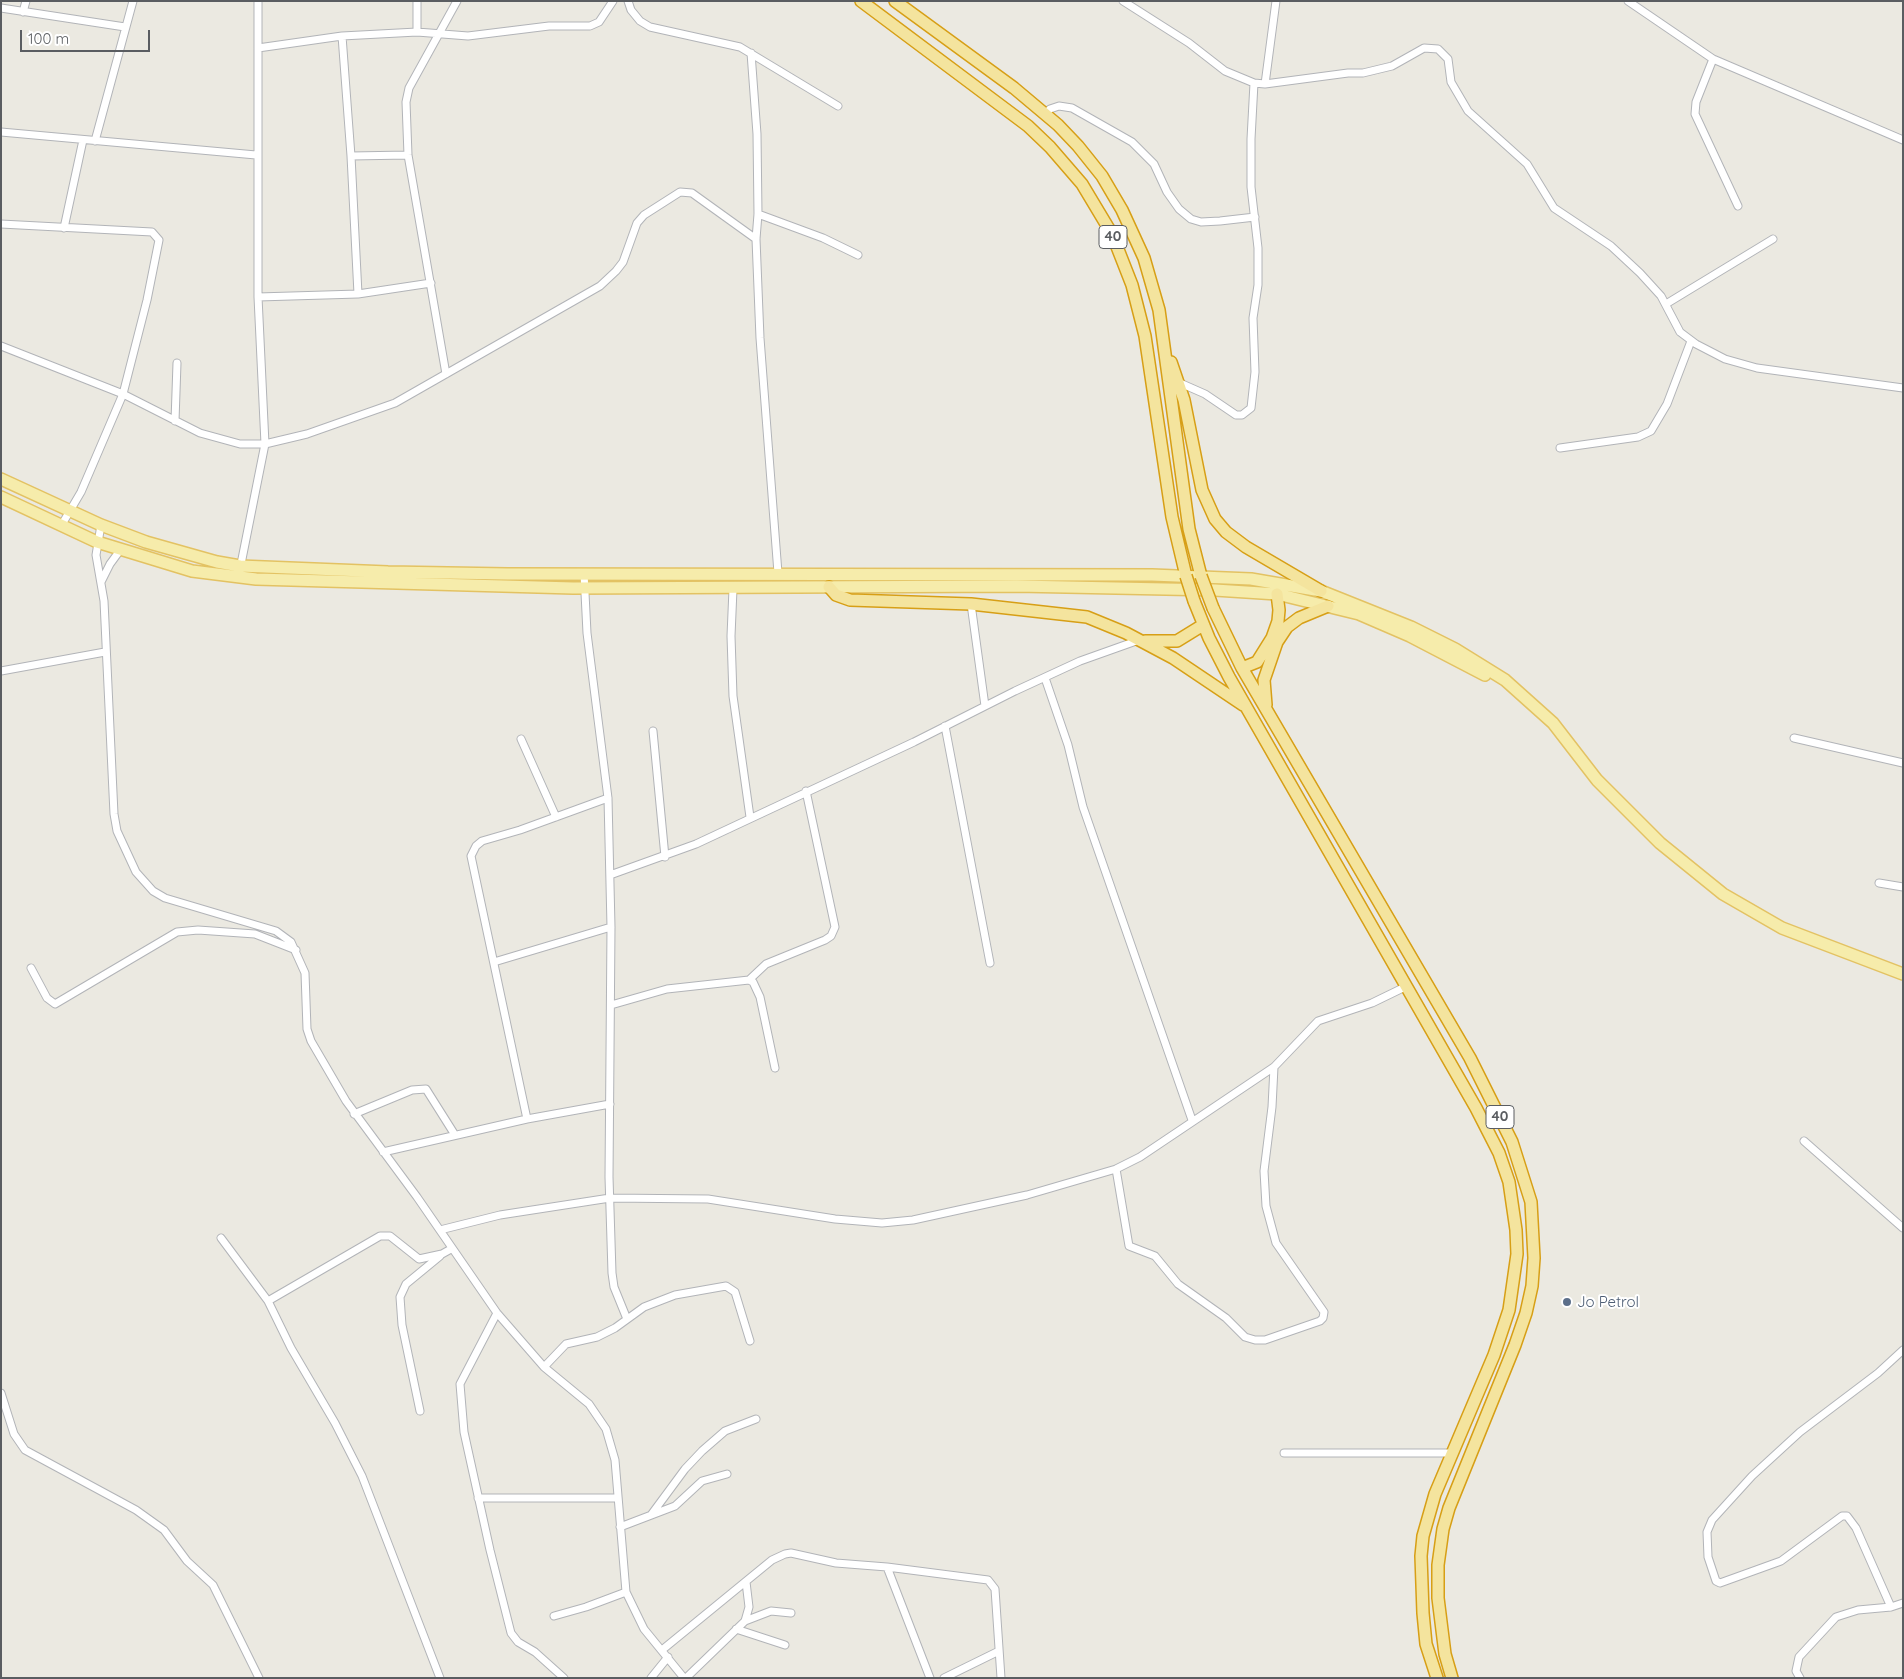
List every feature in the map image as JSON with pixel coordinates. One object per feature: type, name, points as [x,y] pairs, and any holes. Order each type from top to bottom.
[{"type":"highway","name":"40","points":[[861,1],[946,63],[1028,126],[1050,146],[1082,184],[1112,234],[1132,285],[1145,336],[1172,517],[1186,576],[1203,625],[1246,708],[1452,1066],[1499,1153],[1509,1182],[1516,1230],[1517,1254],[1512,1295],[1503,1329],[1451,1453],[1428,1514],[1422,1556],[1426,1644],[1437,1678]]},
{"type":"highway","name":"40","points":[[895,1],[957,45],[1045,114],[1078,146],[1102,176],[1122,210],[1144,258],[1152,285],[1165,347],[1189,529],[1201,576],[1213,608],[1242,668],[1470,1058],[1512,1142],[1523,1172],[1531,1202],[1534,1258],[1532,1286],[1516,1345],[1449,1508],[1443,1529],[1438,1565],[1438,1598],[1445,1654],[1452,1678]]},
{"type":"highway","points":[[946,63],[957,45]]},
{"type":"highway","points":[[1165,347],[1180,383],[1202,490],[1215,519],[1226,532],[1246,547],[1321,591]]},
{"type":"highway","points":[[829,581],[836,594],[850,600],[970,604],[1087,618],[1139,640],[1173,658],[1246,708]]},
{"type":"highway","points":[[1242,668],[1257,662],[1272,638],[1278,621],[1277,594]]},
{"type":"highway","points":[[1266,709],[1264,680],[1277,642],[1287,627],[1299,618],[1328,606]]},
{"type":"highway","points":[[1139,640],[1177,641],[1203,625]]},
{"type":"highway","points":[[1452,1066],[1470,1058]]},
{"type":"main road","points":[[1,480],[101,525],[146,542],[239,571],[398,584],[733,589],[829,581],[1152,575],[1251,579],[1321,591],[1389,616],[1520,691],[1553,723],[1597,780],[1660,843],[1724,894],[1782,928],[1903,974]]},
{"type":"main road","points":[[1,497],[97,542],[192,570],[778,573],[829,581],[1215,590],[1277,594],[1359,614],[1453,652]]},
{"type":"street","points":[[24,12],[26,1]]},
{"type":"street","points":[[95,141],[133,1]]},
{"type":"street","points":[[239,571],[265,444],[258,297],[256,155],[258,1]]},
{"type":"street","points":[[417,1],[418,32]]},
{"type":"street","points":[[446,374],[408,155],[406,102],[409,88],[457,1]]},
{"type":"street","points":[[258,48],[342,36],[418,32],[468,36],[549,26],[590,26],[599,22],[613,1]]},
{"type":"street","points":[[628,1],[640,21],[650,27],[721,41],[740,47],[838,106]]},
{"type":"street","points":[[1123,1],[1189,43],[1225,71],[1254,84],[1348,73],[1363,73],[1392,66],[1424,48],[1438,49],[1448,59],[1451,82],[1461,102],[1527,164],[1554,208],[1611,246],[1640,273],[1666,304],[1677,328],[1691,341],[1725,359],[1757,368],[1903,388]]},
{"type":"street","points":[[1265,84],[1276,1]]},
{"type":"street","points":[[1628,1],[1713,59],[1903,140]]},
{"type":"street","points":[[1,8],[125,27]]},
{"type":"street","points":[[342,36],[352,156],[358,294]]},
{"type":"street","points":[[751,53],[757,134],[758,214],[756,238],[765,407],[778,573]]},
{"type":"street","points":[[1713,59],[1696,102],[1695,114],[1738,206]]},
{"type":"street","points":[[1180,383],[1205,394],[1236,415],[1242,415],[1251,408],[1255,372],[1253,318],[1258,285],[1258,248],[1251,187],[1254,84]]},
{"type":"street","points":[[1045,114],[1050,109],[1060,106],[1072,108],[1132,142],[1154,164],[1179,209],[1191,218],[1200,222],[1254,217]]},
{"type":"street","points":[[1,132],[256,155]]},
{"type":"street","points":[[64,228],[83,140]]},
{"type":"street","points":[[352,156],[408,155]]},
{"type":"street","points":[[1,346],[123,394],[200,434],[222,440],[265,444],[307,434],[371,413],[395,402],[600,286],[624,262],[637,223],[644,215],[680,192],[692,193],[756,238]]},
{"type":"street","points":[[758,214],[823,238],[858,255]]},
{"type":"street","points":[[1,224],[152,232],[158,240],[147,300],[123,394],[81,492],[61,526]]},
{"type":"street","points":[[1666,304],[1773,239]]},
{"type":"street","points":[[258,297],[358,294],[431,283]]},
{"type":"street","points":[[1560,448],[1638,437],[1652,431],[1667,404],[1691,341]]},
{"type":"street","points":[[175,421],[177,364]]},
{"type":"street","points":[[101,525],[96,555],[104,601],[114,819],[123,847],[136,872],[148,887],[165,898],[276,931],[291,942],[304,973],[307,1030],[311,1041],[354,1114],[440,1230],[497,1313],[544,1367],[589,1404],[606,1429],[613,1447],[626,1592],[636,1618],[685,1678],[745,1621],[771,1611],[791,1613]]},
{"type":"street","points":[[101,582],[110,564],[122,549]]},
{"type":"street","points":[[584,573],[588,633],[608,798],[611,927],[610,1198],[612,1272],[616,1292],[627,1319]]},
{"type":"street","points":[[733,589],[732,681],[738,746],[750,818]]},
{"type":"street","points":[[970,604],[985,706]]},
{"type":"street","points":[[610,874],[665,857],[946,726],[1080,661],[1139,640]]},
{"type":"street","points":[[1,671],[105,652]]},
{"type":"street","points":[[1045,678],[1073,761],[1084,807],[1192,1120]]},
{"type":"street","points":[[946,726],[990,962]]},
{"type":"street","points":[[653,731],[665,857]]},
{"type":"street","points":[[1794,738],[1903,763]]},
{"type":"street","points":[[521,740],[556,817]]},
{"type":"street","points":[[611,1005],[667,989],[749,980],[761,967],[773,960],[819,944],[830,936],[835,927],[806,791]]},
{"type":"street","points":[[527,1119],[473,872],[473,851],[482,841],[608,798]]},
{"type":"street","points":[[1879,883],[1903,887]]},
{"type":"street","points":[[494,962],[611,927]]},
{"type":"street","points":[[31,968],[47,998],[55,1004],[177,932],[198,930],[255,934],[296,951]]},
{"type":"street","points":[[749,980],[753,982],[760,997],[776,1068]]},
{"type":"street","points":[[440,1230],[500,1214],[610,1198],[708,1198],[835,1219],[888,1222],[913,1220],[1027,1195],[1116,1169],[1149,1151],[1192,1120],[1274,1067],[1307,1030],[1318,1021],[1372,1003],[1405,987]]},
{"type":"street","points":[[1116,1169],[1129,1246],[1156,1256],[1178,1284],[1226,1318],[1246,1337],[1255,1340],[1266,1340],[1320,1321],[1323,1318],[1324,1312],[1276,1243],[1266,1206],[1264,1171],[1272,1107],[1274,1067]]},
{"type":"street","points":[[354,1114],[412,1090],[426,1089],[455,1135]]},
{"type":"street","points":[[383,1152],[527,1119],[610,1104]]},
{"type":"street","points":[[1804,1141],[1903,1228]]},
{"type":"street","points":[[268,1301],[380,1236],[390,1236],[419,1259],[442,1254]]},
{"type":"street","points":[[221,1238],[268,1301],[291,1348],[335,1423],[362,1476],[440,1678]]},
{"type":"street","points":[[420,1411],[402,1326],[400,1297],[406,1284],[442,1254],[452,1249]]},
{"type":"street","points":[[544,1367],[566,1344],[597,1337],[644,1307],[675,1295],[726,1286],[734,1292],[750,1341]]},
{"type":"street","points":[[497,1313],[462,1377],[459,1389],[464,1432],[511,1634],[518,1642],[535,1652],[564,1678]]},
{"type":"street","points":[[1891,1607],[1856,1528],[1847,1516],[1842,1516],[1781,1561],[1720,1583],[1716,1581],[1708,1558],[1707,1532],[1712,1520],[1752,1476],[1800,1432],[1878,1373],[1903,1350]]},
{"type":"street","points":[[1,1393],[14,1434],[25,1450],[136,1510],[164,1530],[187,1561],[213,1585],[259,1678]]},
{"type":"street","points":[[651,1515],[685,1469],[702,1451],[725,1431],[756,1419]]},
{"type":"street","points":[[1284,1453],[1451,1453]]},
{"type":"street","points":[[620,1527],[675,1506],[702,1481],[727,1474]]},
{"type":"street","points":[[478,1498],[617,1498]]},
{"type":"street","points":[[662,1650],[772,1560],[785,1554],[800,1554],[836,1563],[887,1567],[981,1579],[991,1582],[995,1589],[1001,1678]]},
{"type":"street","points":[[887,1567],[930,1678]]},
{"type":"street","points":[[745,1621],[749,1607],[746,1582]]},
{"type":"street","points":[[554,1616],[586,1607],[626,1592]]},
{"type":"street","points":[[1800,1678],[1796,1671],[1799,1657],[1831,1622],[1847,1612],[1891,1607],[1903,1603]]},
{"type":"street","points":[[736,1629],[785,1644]]},
{"type":"street","points":[[944,1678],[999,1651]]},
{"type":"street","points":[[651,1678],[668,1657]]},
{"type":"place","name":"Jo Petrol","points":[[1567,1302]]}]
